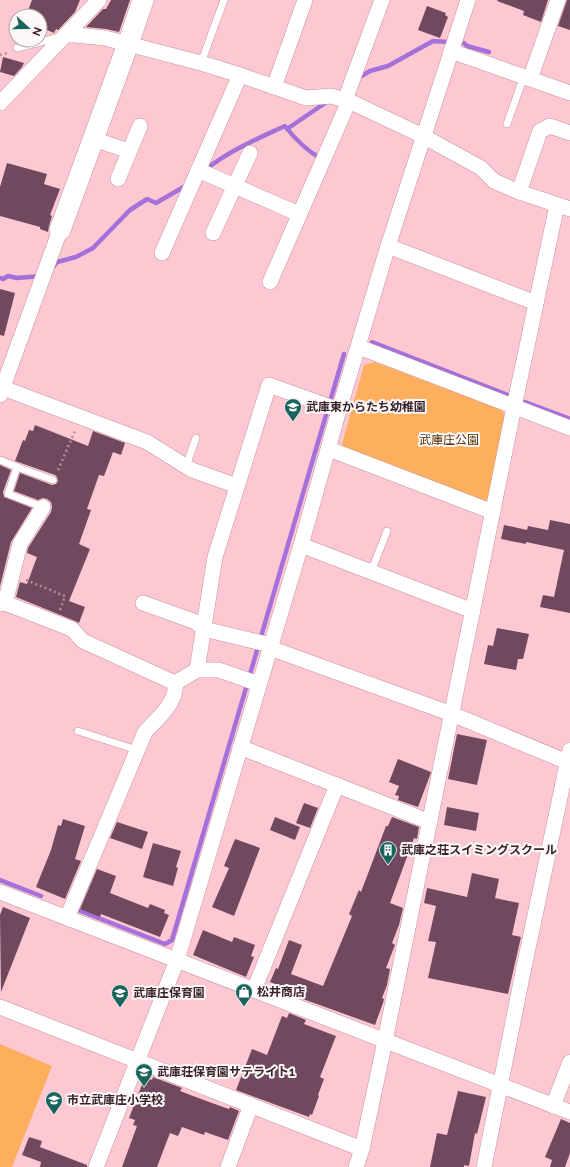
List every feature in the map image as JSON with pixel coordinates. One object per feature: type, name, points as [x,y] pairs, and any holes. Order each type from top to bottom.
[{"type":"street","points":[[3,95],[99,0]]},
{"type":"street","points":[[142,0],[128,44],[1,391],[147,442],[192,470],[237,486]]},
{"type":"street","points":[[274,87],[305,0]]},
{"type":"street","points":[[270,282],[347,101],[382,0]]},
{"type":"street","points":[[96,1167],[177,960],[240,747],[252,682],[264,644],[301,545],[339,410],[388,246],[468,0]]},
{"type":"street","points":[[527,78],[558,0]]},
{"type":"street","points":[[65,35],[105,38],[201,63],[306,98],[331,96],[347,101],[424,136],[481,168],[494,181],[519,192],[563,207],[536,303],[385,1041],[362,1148],[356,1167]]},
{"type":"street","points":[[451,51],[570,93]]},
{"type":"street","points":[[162,254],[198,175],[240,75]]},
{"type":"street","points":[[118,179],[140,126]]},
{"type":"street","points":[[519,192],[540,131],[550,126],[570,134]]},
{"type":"street","points":[[93,139],[129,152]]},
{"type":"street","points":[[213,233],[250,153]]},
{"type":"street","points":[[198,175],[234,186],[299,214]]},
{"type":"street","points":[[388,246],[536,303]]},
{"type":"street","points":[[359,347],[570,428]]},
{"type":"street","points":[[197,670],[215,557],[269,385],[339,410]]},
{"type":"street","points":[[329,449],[493,512]]},
{"type":"street","points":[[43,508],[20,544],[13,574],[3,604],[72,629],[83,641],[175,683]]},
{"type":"street","points":[[301,545],[473,611]]},
{"type":"street","points":[[143,603],[196,622],[204,629],[264,644],[569,758],[484,1167]]},
{"type":"street","points":[[175,683],[197,670],[219,670],[252,682]]},
{"type":"street","points":[[67,918],[145,732],[167,708],[177,691],[175,683]]},
{"type":"street","points":[[240,747],[430,822]]},
{"type":"street","points":[[254,990],[337,785]]},
{"type":"street","points":[[0,892],[570,1112]]},
{"type":"street","points":[[0,1007],[362,1148]]},
{"type":"street","points":[[553,1106],[570,1062]]},
{"type":"street","points":[[228,1167],[251,1105]]},
{"type":"lane","points":[[201,63],[224,0]]},
{"type":"lane","points":[[48,40],[65,35]]},
{"type":"lane","points":[[507,124],[527,78]]},
{"type":"lane","points":[[186,466],[196,438]]},
{"type":"lane","points":[[0,460],[53,480]]},
{"type":"lane","points":[[17,466],[8,494],[43,508]]},
{"type":"lane","points":[[371,572],[387,531]]},
{"type":"lane","points":[[78,731],[137,750]]},
{"type":"path","points":[[53,480],[81,418]]},
{"type":"path","points":[[13,574],[66,596],[55,623]]},
{"type":"green space","name":"武庫庄公園","points":[[374,362],[501,409],[506,418],[488,500],[482,503],[345,449],[342,444],[364,365]]},
{"type":"green space","points":[[0,1044],[52,1066],[12,1167],[0,1167]]},
{"type":"building","points":[[32,0],[80,0],[75,12],[58,30],[56,29],[54,33],[48,30],[48,8],[29,8]]},
{"type":"building","points":[[111,0],[130,0],[119,32],[86,27],[103,9],[106,9]]},
{"type":"building","points":[[548,0],[541,22],[523,15],[524,11],[497,1]]},
{"type":"building","points":[[567,0],[570,0],[570,30],[558,26]]},
{"type":"building","points":[[427,6],[446,13],[445,15],[448,17],[440,38],[418,30]]},
{"type":"building","points":[[3,57],[24,63],[14,76],[0,72]]},
{"type":"building","points":[[7,163],[47,174],[44,184],[60,189],[50,215],[52,216],[48,232],[40,229],[40,227],[0,216],[0,187]]},
{"type":"building","points":[[0,289],[15,293],[4,336],[0,335]]},
{"type":"building","points":[[35,425],[88,446],[93,431],[125,443],[121,455],[113,452],[104,476],[99,475],[87,509],[91,510],[79,544],[90,549],[69,601],[85,607],[79,623],[16,597],[20,582],[27,584],[37,557],[27,553],[28,548],[51,512],[52,507],[51,502],[47,499],[43,498],[38,500],[14,491],[20,473],[52,485],[56,484],[58,481],[55,475],[15,461],[23,440],[25,441],[29,430],[33,431]]},
{"type":"building","points":[[0,465],[11,470],[3,492],[4,497],[32,508],[11,542],[0,586]]},
{"type":"building","points":[[550,520],[570,524],[570,613],[540,607],[543,595],[554,597],[564,550],[526,542],[526,544],[501,539],[504,525],[527,530],[528,526],[548,530]]},
{"type":"building","points":[[497,628],[529,634],[523,659],[518,659],[516,670],[484,664],[488,645],[493,646]]},
{"type":"building","points":[[457,734],[487,740],[477,785],[448,779]]},
{"type":"building","points":[[398,759],[431,772],[418,807],[398,800],[399,796],[395,795],[399,786],[389,782]]},
{"type":"building","points":[[304,803],[318,808],[310,828],[296,823]]},
{"type":"building","points":[[447,807],[479,813],[476,831],[444,825]]},
{"type":"building","points":[[275,817],[300,827],[295,840],[270,830]]},
{"type":"building","points":[[392,817],[419,827],[417,839],[414,838],[390,903],[403,908],[399,925],[392,943],[395,945],[386,968],[390,969],[387,985],[382,998],[384,999],[375,1025],[278,990],[280,986],[270,982],[276,968],[278,969],[289,940],[302,945],[291,974],[323,986],[352,916],[349,914],[359,890],[361,892],[386,826],[388,826]]},
{"type":"building","points":[[63,819],[85,826],[75,859],[81,861],[65,899],[36,887],[51,850],[58,825],[61,826]]},
{"type":"building","points":[[117,822],[148,832],[142,849],[110,838]]},
{"type":"building","points":[[235,839],[260,848],[234,916],[212,907],[229,868],[224,866]]},
{"type":"building","points":[[153,843],[181,851],[176,867],[178,868],[173,886],[143,877]]},
{"type":"building","points":[[97,869],[116,876],[110,893],[148,908],[150,904],[165,910],[164,913],[169,915],[160,937],[101,914],[100,917],[80,909]]},
{"type":"building","points":[[472,873],[499,879],[495,898],[519,903],[512,935],[521,937],[508,994],[428,978],[436,942],[428,941],[436,906],[424,903],[427,888],[467,897]]},
{"type":"building","points":[[3,907],[30,918],[1,992],[0,915]]},
{"type":"building","points":[[203,930],[232,942],[234,937],[255,945],[251,956],[254,957],[246,977],[193,955]]},
{"type":"building","points":[[289,1013],[306,1020],[304,1024],[336,1036],[320,1077],[324,1079],[318,1095],[319,1096],[312,1115],[310,1114],[309,1117],[236,1090],[252,1049],[267,1055],[282,1016],[287,1018]]},
{"type":"building","points":[[145,1077],[152,1080],[153,1077],[182,1088],[180,1091],[223,1107],[229,1109],[230,1107],[239,1111],[228,1140],[205,1132],[204,1135],[182,1127],[178,1136],[170,1133],[157,1167],[122,1167],[137,1126],[133,1125],[135,1120],[129,1118]]},
{"type":"building","points":[[458,1091],[486,1097],[477,1134],[475,1133],[469,1166],[430,1167],[437,1133],[447,1135]]},
{"type":"building","points":[[561,1119],[570,1123],[570,1153],[565,1167],[550,1167],[552,1160],[545,1157]]},
{"type":"building","points":[[29,1137],[42,1141],[40,1147],[87,1165],[87,1167],[40,1167],[41,1162],[22,1155]]},
{"type":"waterway","points":[[358,78],[370,71],[388,66],[433,41],[464,43],[467,46],[489,52]]},
{"type":"waterway","points":[[287,129],[328,101]]},
{"type":"waterway","points":[[205,170],[234,151],[285,126],[301,144],[320,158]]},
{"type":"waterway","points":[[53,267],[57,262],[76,257],[93,248],[130,210],[147,199],[156,203],[187,185]]},
{"type":"waterway","points":[[0,278],[3,279],[8,276],[17,278],[41,276]]},
{"type":"waterway","points":[[372,342],[508,395]]},
{"type":"waterway","points":[[331,398],[344,354]]},
{"type":"waterway","points":[[525,402],[570,419]]},
{"type":"waterway","points":[[78,910],[165,944],[172,940],[326,415]]},
{"type":"waterway","points":[[0,880],[41,896]]},
{"type":"place","name":"武庫東からたち幼稚園","points":[[293,422]]},
{"type":"place","name":"武庫之荘スイミングスクール","points":[[388,865]]},
{"type":"place","name":"松井商店","points":[[244,1007]]},
{"type":"place","name":"武庫庄保育園","points":[[120,1008]]},
{"type":"place","name":"武庫荘保育園サテライト1","points":[[144,1087]]},
{"type":"place","name":"市立武庫庄小学校","points":[[54,1115]]}]
